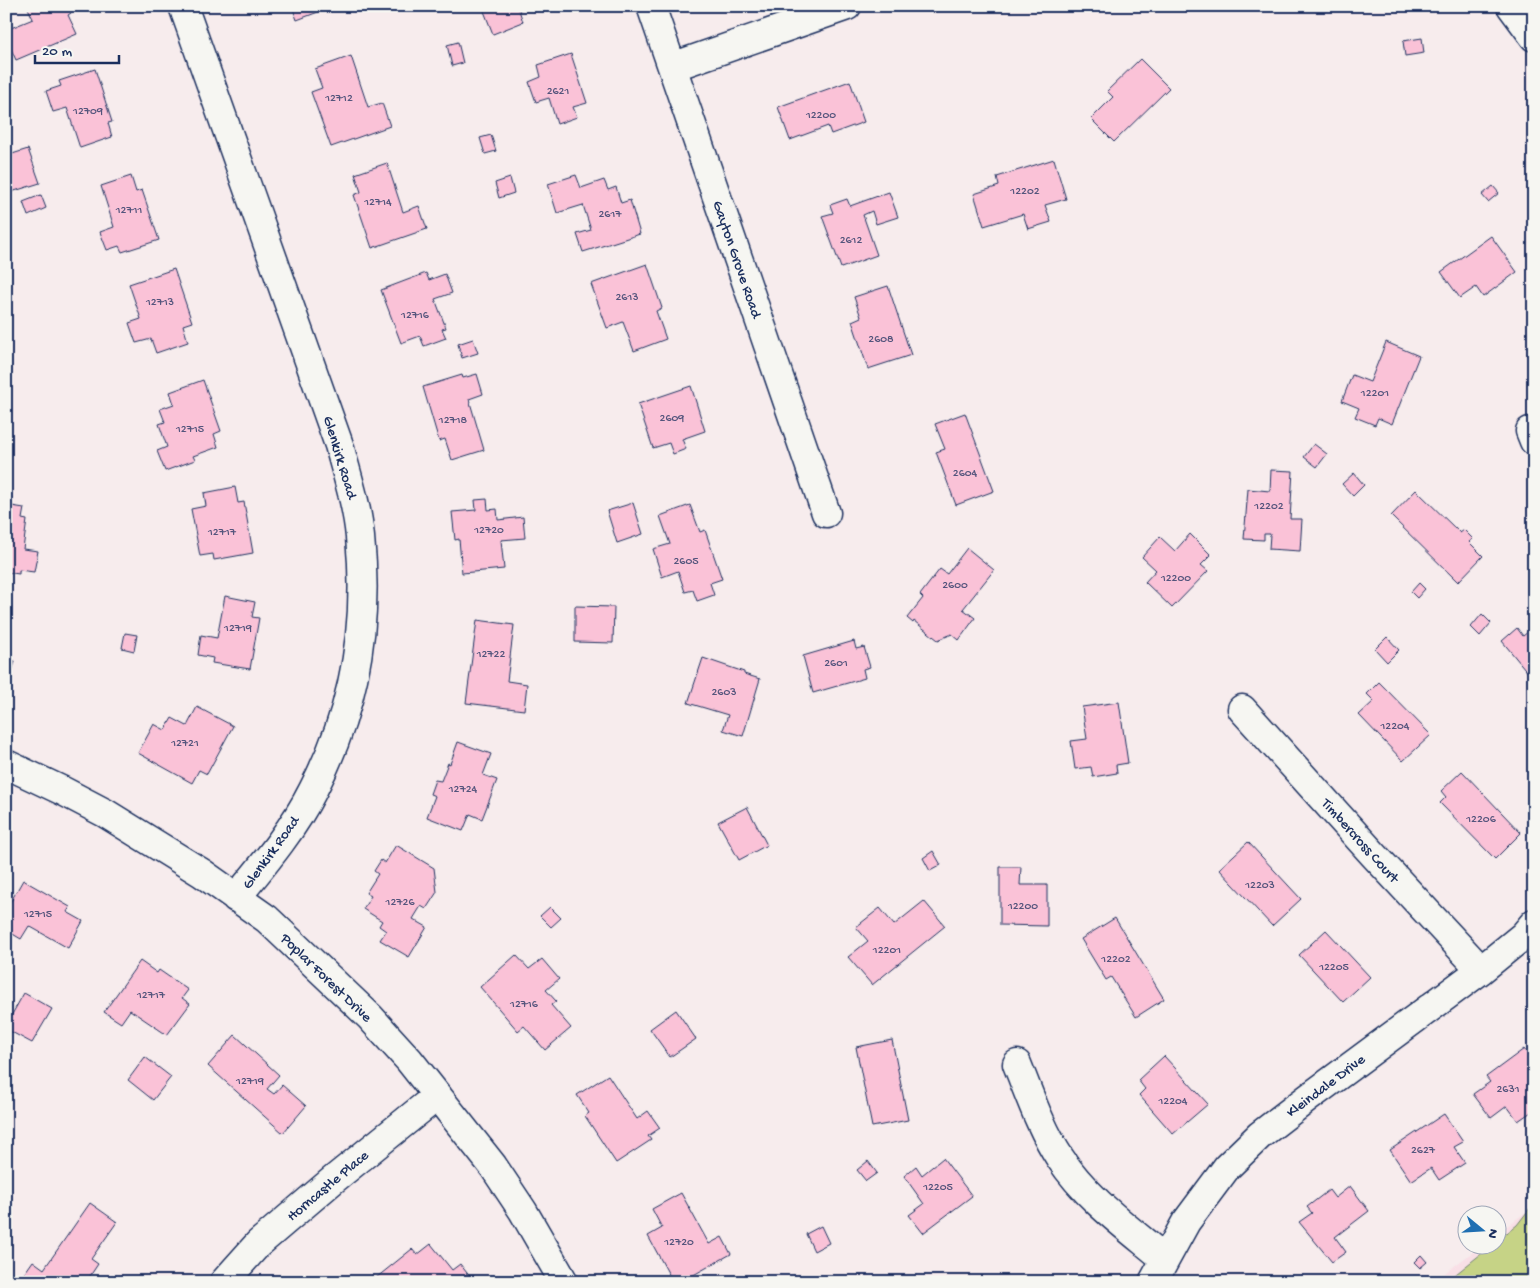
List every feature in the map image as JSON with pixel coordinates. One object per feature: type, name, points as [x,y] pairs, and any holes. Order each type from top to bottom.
[{"type":"street","name":"Glenkirk Road","points":[[183,6],[339,445],[355,505],[360,536],[363,592],[360,646],[348,700],[333,748],[313,791],[284,838],[236,898]]},
{"type":"street","name":"Gayton Grove Road","points":[[651,6],[826,513]]},
{"type":"street","points":[[672,67],[847,6]]},
{"type":"street","points":[[1510,6],[1534,37]]},
{"type":"street","name":"Timbercross Court","points":[[1242,708],[1480,970]]},
{"type":"street","name":"Poplar Forest Drive","points":[[6,764],[104,813],[202,873],[267,919],[370,1017],[409,1060],[493,1166],[523,1211],[564,1282]]},
{"type":"street","name":"Kleindale Drive","points":[[1159,1270],[1186,1222],[1227,1167],[1260,1135],[1480,970],[1524,935],[1534,923]]},
{"type":"street","points":[[1018,1064],[1039,1120],[1060,1158],[1087,1191],[1159,1270]]},
{"type":"street","name":"Horncastle Place","points":[[224,1282],[258,1244],[333,1180],[437,1096]]},
{"type":"shaded area","points":[[1534,1206],[1534,1282],[1433,1282],[1468,1256],[1508,1256],[1508,1226]]},
{"type":"green space","points":[[1534,1203],[1534,1282],[1446,1282],[1478,1256],[1508,1256],[1508,1232],[1517,1225]]},
{"type":"building","points":[[27,6],[68,6],[71,13],[68,15],[77,34],[16,60],[6,38],[6,30],[33,19]]},
{"type":"building","points":[[292,6],[334,6],[297,20]]},
{"type":"building","points":[[482,6],[528,6],[519,10],[523,22],[493,34]]},
{"type":"building","points":[[1422,38],[1424,53],[1405,56],[1403,41]]},
{"type":"building","points":[[458,42],[463,63],[452,66],[447,45]]},
{"type":"building","points":[[571,54],[587,103],[573,107],[577,117],[557,124],[549,98],[536,102],[529,82],[541,77],[538,65]]},
{"type":"building","points":[[351,56],[368,107],[382,103],[390,126],[331,147],[311,92],[322,88],[315,69]]},
{"type":"building","points":[[1140,59],[1169,88],[1114,142],[1091,119],[1113,97],[1107,91]]},
{"type":"building","points":[[95,69],[112,122],[108,123],[112,137],[80,148],[67,108],[53,112],[46,91],[61,86],[59,81]]},
{"type":"building","points":[[850,81],[864,122],[831,134],[828,126],[790,140],[778,107]]},
{"type":"building","points":[[491,135],[496,151],[485,154],[480,138]]},
{"type":"building","points":[[28,149],[40,183],[8,193],[6,187],[6,156]]},
{"type":"building","points":[[1054,159],[1066,199],[1045,205],[1051,222],[1028,229],[1023,214],[984,226],[974,194],[999,186],[997,177]]},
{"type":"building","points":[[387,163],[403,212],[419,206],[427,229],[372,248],[354,195],[361,192],[355,174]]},
{"type":"building","points":[[576,175],[581,188],[604,180],[608,190],[616,187],[621,203],[630,200],[640,234],[583,252],[577,234],[591,230],[583,205],[557,213],[548,184]]},
{"type":"building","points":[[131,176],[136,192],[142,190],[159,240],[122,252],[119,246],[107,250],[100,232],[114,227],[101,186]]},
{"type":"building","points":[[510,178],[514,193],[499,198],[495,183]]},
{"type":"building","points":[[1493,186],[1499,193],[1488,202],[1482,195]]},
{"type":"building","points":[[889,192],[898,217],[876,224],[872,211],[863,215],[877,255],[841,268],[822,216],[833,213],[830,205],[847,199],[850,206]]},
{"type":"building","points":[[41,195],[46,208],[28,216],[23,202]]},
{"type":"building","points":[[1491,236],[1517,272],[1483,297],[1476,287],[1460,298],[1441,272]]},
{"type":"building","points":[[647,264],[662,308],[656,311],[666,339],[634,351],[623,322],[607,328],[591,284]]},
{"type":"building","points":[[174,269],[192,322],[183,325],[188,342],[156,353],[151,339],[136,343],[129,323],[141,319],[129,284]]},
{"type":"building","points":[[426,273],[429,280],[445,274],[452,293],[435,299],[446,328],[442,329],[446,338],[424,346],[420,336],[401,343],[381,290]]},
{"type":"building","points":[[888,286],[911,355],[868,369],[852,321],[861,317],[854,297]]},
{"type":"building","points":[[473,339],[478,353],[462,358],[458,344]]},
{"type":"building","points":[[1386,342],[1419,356],[1392,424],[1378,418],[1375,425],[1355,417],[1359,408],[1342,401],[1352,375],[1370,382]]},
{"type":"building","points":[[477,374],[483,394],[469,399],[484,450],[452,460],[445,439],[439,441],[423,387],[462,375],[463,378]]},
{"type":"building","points":[[203,380],[221,431],[214,434],[218,447],[193,456],[195,460],[165,471],[157,451],[167,447],[159,424],[165,422],[160,409],[174,404],[170,392]]},
{"type":"building","points":[[691,386],[705,431],[682,439],[686,449],[673,454],[669,443],[653,448],[638,404]]},
{"type":"building","points":[[965,413],[994,491],[956,505],[936,452],[945,449],[935,424]]},
{"type":"building","points":[[1314,444],[1327,454],[1317,467],[1304,457]]},
{"type":"building","points":[[1271,470],[1293,471],[1290,519],[1302,519],[1300,551],[1269,549],[1270,534],[1264,534],[1264,540],[1244,539],[1248,489],[1270,491]]},
{"type":"building","points":[[1354,473],[1364,485],[1353,496],[1342,484]]},
{"type":"building","points":[[235,487],[238,503],[244,502],[253,553],[214,560],[213,554],[200,556],[191,509],[206,506],[204,493]]},
{"type":"building","points":[[1416,490],[1460,533],[1464,530],[1473,539],[1469,542],[1483,556],[1458,582],[1391,516]]},
{"type":"building","points":[[487,499],[488,510],[497,509],[498,520],[523,517],[525,538],[501,540],[504,569],[462,573],[459,539],[455,540],[452,512],[476,510],[475,500]]},
{"type":"building","points":[[633,503],[643,534],[617,543],[607,511]]},
{"type":"building","points":[[6,505],[24,508],[22,519],[27,520],[23,549],[38,551],[34,572],[19,570],[19,574],[6,572]]},
{"type":"building","points":[[690,505],[700,532],[705,530],[722,579],[710,583],[714,595],[697,601],[693,590],[685,592],[678,571],[662,577],[653,549],[670,544],[660,516]]},
{"type":"building","points":[[1190,534],[1211,555],[1201,565],[1208,571],[1172,608],[1145,582],[1156,570],[1142,557],[1160,537],[1175,551]]},
{"type":"building","points":[[967,548],[994,570],[963,609],[975,618],[959,640],[952,634],[938,640],[914,621],[913,623],[907,618],[923,598],[920,595],[940,569],[947,574]]},
{"type":"building","points":[[1419,583],[1425,589],[1417,598],[1411,592]]},
{"type":"building","points":[[225,596],[255,602],[252,617],[259,618],[250,669],[212,663],[213,658],[198,655],[201,635],[217,638]]},
{"type":"building","points":[[575,606],[614,607],[613,643],[575,642]]},
{"type":"building","points":[[1482,614],[1491,623],[1480,636],[1471,627]]},
{"type":"building","points":[[477,620],[514,625],[507,681],[527,684],[524,710],[466,703]]},
{"type":"building","points":[[1534,627],[1534,680],[1502,641],[1517,628],[1523,636]]},
{"type":"building","points":[[125,633],[137,635],[134,651],[122,648]]},
{"type":"building","points":[[1387,637],[1399,650],[1387,662],[1375,649]]},
{"type":"building","points":[[854,641],[856,649],[864,647],[870,667],[863,669],[865,678],[813,693],[803,656]]},
{"type":"building","points":[[703,658],[760,679],[743,736],[723,730],[728,715],[688,703]]},
{"type":"building","points":[[6,659],[15,661],[6,694]]},
{"type":"building","points":[[1379,682],[1431,735],[1403,761],[1359,715],[1374,701],[1367,694]]},
{"type":"building","points":[[1119,702],[1128,763],[1116,765],[1117,773],[1093,777],[1091,767],[1075,769],[1071,741],[1087,739],[1082,707]]},
{"type":"building","points":[[197,707],[233,726],[207,774],[199,770],[192,783],[138,753],[154,724],[165,730],[172,718],[187,726]]},
{"type":"building","points":[[458,742],[491,754],[483,775],[497,780],[482,819],[470,814],[463,831],[427,817],[435,796],[430,794],[435,780],[441,781]]},
{"type":"building","points":[[1462,771],[1521,833],[1495,859],[1440,803],[1446,797],[1441,791]]},
{"type":"building","points":[[747,807],[767,845],[739,860],[718,822]]},
{"type":"building","points":[[1248,842],[1301,899],[1272,926],[1219,869]]},
{"type":"building","points":[[396,845],[434,868],[437,892],[426,909],[421,906],[413,919],[427,927],[409,957],[380,940],[386,931],[379,926],[382,921],[363,909],[371,896],[366,893],[378,874],[374,871],[381,860],[385,863]]},
{"type":"building","points":[[933,851],[941,865],[930,871],[923,858]]},
{"type":"building","points":[[1000,867],[1021,867],[1020,885],[1047,885],[1047,926],[1000,925]]},
{"type":"building","points":[[23,880],[70,907],[67,912],[83,921],[68,948],[29,926],[21,939],[6,930],[6,922],[10,916],[6,914],[6,910]]},
{"type":"building","points":[[924,901],[945,926],[872,985],[848,957],[868,941],[856,927],[880,908],[894,925]]},
{"type":"building","points":[[550,907],[561,918],[551,927],[540,916]]},
{"type":"building","points":[[1115,918],[1164,999],[1136,1017],[1111,977],[1106,980],[1081,939]]},
{"type":"building","points":[[1326,930],[1370,977],[1343,1002],[1299,955]]},
{"type":"building","points":[[516,955],[529,969],[542,959],[559,979],[546,990],[556,1001],[551,1005],[571,1028],[545,1050],[524,1026],[518,1031],[480,987]]},
{"type":"building","points":[[140,961],[157,973],[159,970],[188,990],[182,998],[190,1004],[167,1035],[130,1010],[121,1023],[104,1012]]},
{"type":"building","points":[[24,993],[52,1009],[32,1043],[6,1029],[6,1025]]},
{"type":"building","points":[[676,1010],[696,1039],[670,1057],[650,1029]]},
{"type":"building","points":[[235,1035],[279,1075],[267,1089],[274,1094],[282,1085],[306,1106],[283,1133],[208,1066]]},
{"type":"building","points":[[892,1040],[908,1120],[872,1127],[856,1047]]},
{"type":"building","points":[[1524,1049],[1534,1062],[1534,1110],[1518,1121],[1507,1106],[1491,1118],[1473,1094],[1490,1082],[1486,1077]]},
{"type":"building","points":[[1164,1056],[1208,1104],[1173,1134],[1139,1095],[1145,1089],[1138,1080]]},
{"type":"building","points":[[145,1057],[171,1077],[153,1100],[128,1080]]},
{"type":"building","points":[[608,1075],[637,1119],[648,1111],[660,1128],[648,1136],[651,1140],[616,1163],[585,1116],[589,1113],[577,1095]]},
{"type":"building","points":[[1444,1114],[1463,1142],[1454,1147],[1465,1163],[1439,1180],[1431,1168],[1411,1181],[1390,1150]]},
{"type":"building","points":[[943,1158],[972,1196],[923,1233],[909,1215],[924,1204],[904,1176],[916,1166],[922,1175]]},
{"type":"building","points":[[868,1161],[877,1173],[866,1181],[857,1170]]},
{"type":"building","points":[[1350,1186],[1369,1211],[1335,1237],[1346,1252],[1332,1262],[1299,1222],[1312,1213],[1307,1207],[1329,1190],[1335,1198]]},
{"type":"building","points":[[681,1193],[709,1244],[722,1237],[731,1254],[681,1282],[673,1282],[648,1236],[662,1228],[652,1209]]},
{"type":"building","points":[[90,1203],[117,1222],[91,1259],[98,1264],[86,1282],[19,1281],[33,1261],[44,1269]]},
{"type":"building","points":[[821,1226],[829,1243],[814,1251],[806,1234]]},
{"type":"building","points":[[431,1244],[452,1270],[460,1264],[474,1282],[371,1282],[412,1249],[417,1255]]},
{"type":"building","points":[[1421,1255],[1427,1262],[1420,1268],[1414,1262]]}]
